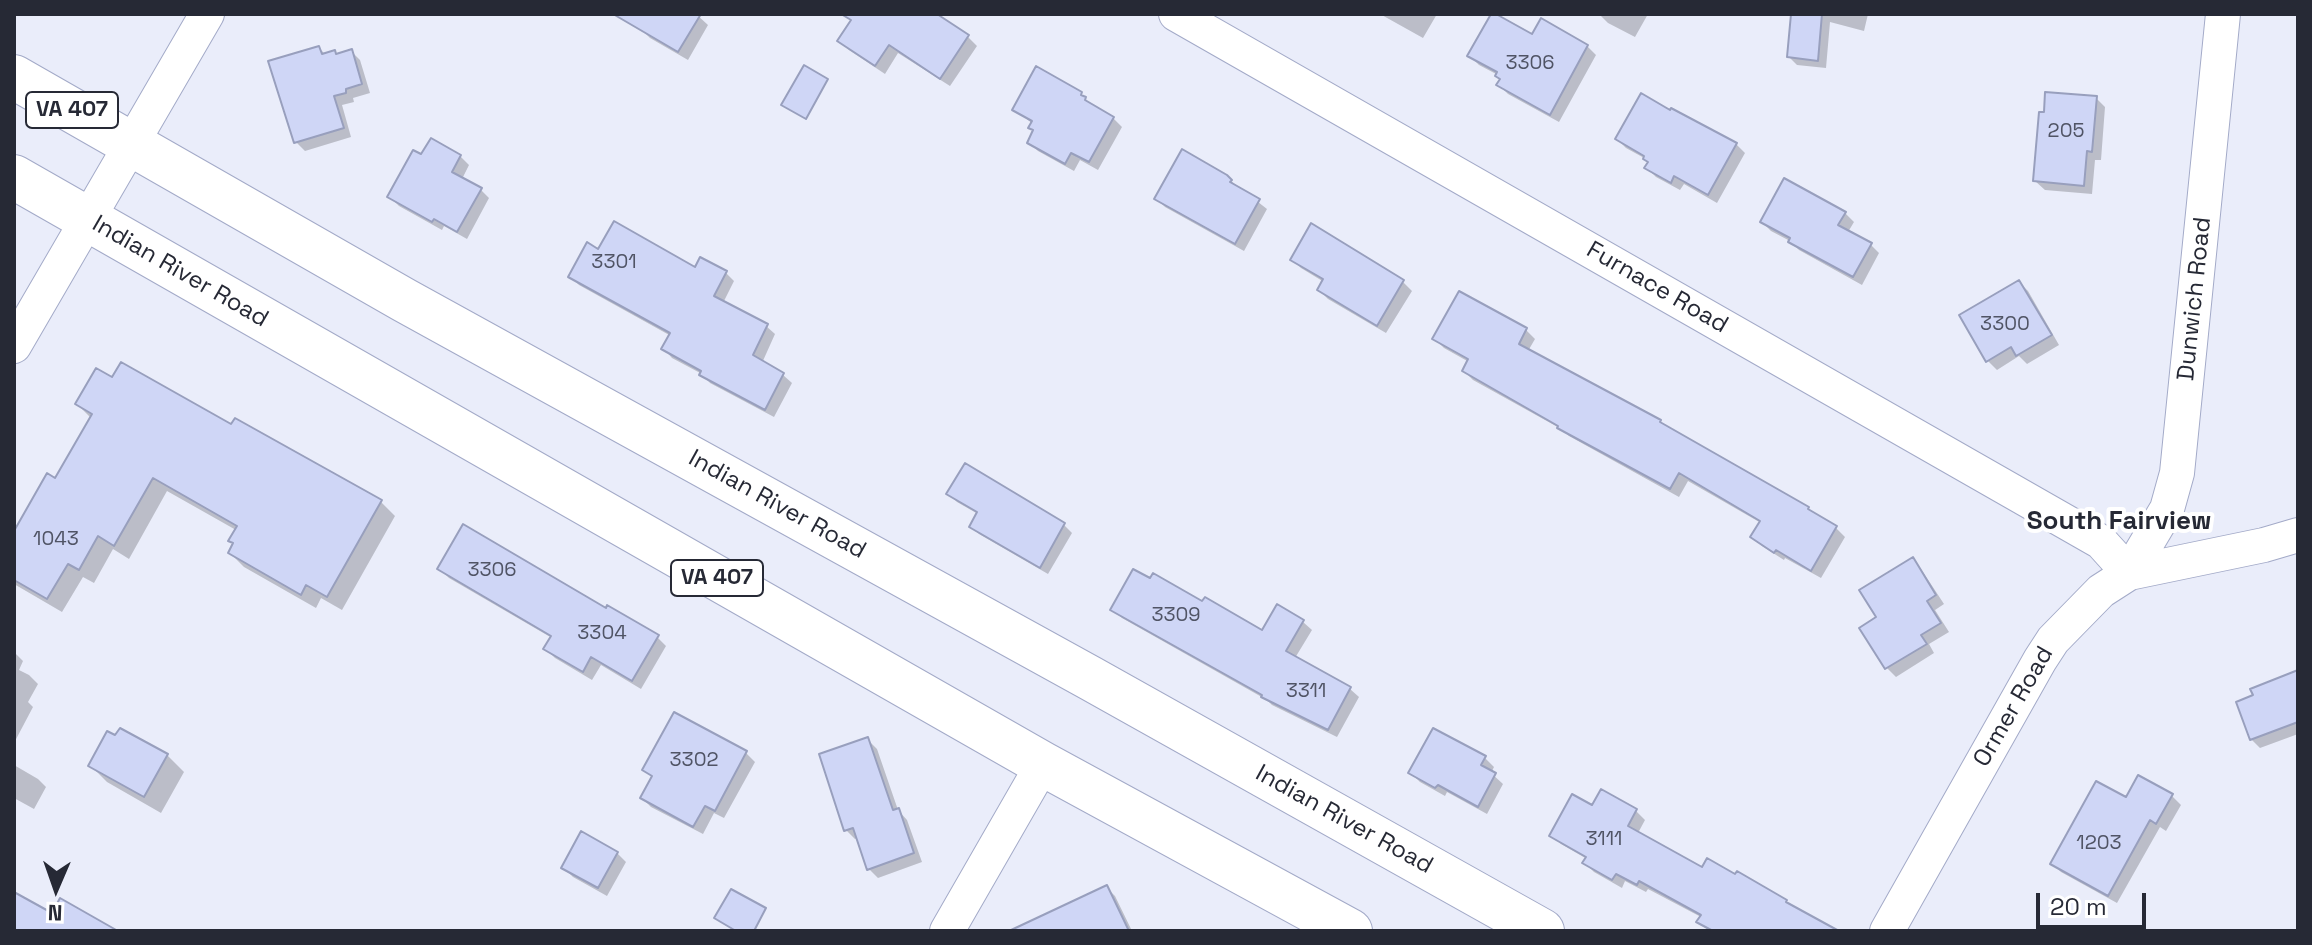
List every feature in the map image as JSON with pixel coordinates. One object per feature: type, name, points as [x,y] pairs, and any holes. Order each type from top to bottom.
[{"type":"main road","name":"Indian River Road","points":[[14,77],[404,300],[1062,662],[1542,931]]},
{"type":"main road","name":"Indian River Road","points":[[14,177],[1043,764],[1350,931]]},
{"type":"street","points":[[14,346],[207,14]]},
{"type":"street","name":"Furnace Road","points":[[1176,14],[2101,542],[2129,573]]},
{"type":"street","name":"Dunwich Road","points":[[2129,573],[2167,509],[2177,473],[2223,14]]},
{"type":"street","name":"Ormer Road","points":[[1887,931],[2053,640],[2101,591],[2129,573],[2298,535]]},
{"type":"street","points":[[947,931],[1043,764]]},
{"type":"building","points":[[613,14],[701,14],[678,52]]},
{"type":"building","points":[[841,14],[937,14],[969,35],[940,79],[889,45],[875,66],[837,41],[851,20]]},
{"type":"building","points":[[1491,14],[1532,34],[1541,18],[1588,45],[1550,115],[1496,85],[1500,79],[1495,76],[1497,72],[1467,56]]},
{"type":"building","points":[[1791,14],[1822,14],[1818,61],[1787,57]]},
{"type":"building","points":[[319,46],[322,54],[352,49],[362,84],[334,96],[344,128],[294,143],[268,61]]},
{"type":"building","points":[[804,65],[828,79],[806,119],[781,105]]},
{"type":"building","points":[[1036,66],[1082,92],[1085,100],[1114,117],[1089,162],[1071,153],[1065,164],[1027,143],[1033,130],[1028,128],[1032,121],[1012,110]]},
{"type":"building","points":[[2045,92],[2097,96],[2092,152],[2087,151],[2084,186],[2033,181],[2039,112],[2044,112]]},
{"type":"building","points":[[1641,93],[1737,143],[1708,195],[1674,176],[1671,183],[1644,168],[1648,162],[1643,159],[1644,156],[1615,139]]},
{"type":"building","points":[[431,138],[461,155],[452,172],[482,188],[457,232],[387,197],[413,150],[421,154]]},
{"type":"building","points":[[1182,149],[1260,199],[1235,244],[1154,199]]},
{"type":"building","points":[[1784,178],[1846,212],[1838,225],[1872,243],[1853,277],[1788,242],[1790,238],[1760,222]]},
{"type":"building","points":[[614,221],[695,267],[700,257],[727,271],[714,296],[768,324],[753,355],[784,373],[765,410],[699,375],[701,371],[661,349],[670,333],[568,277],[587,242],[598,249]]},
{"type":"building","points":[[1311,223],[1404,280],[1377,326],[1317,290],[1323,279],[1290,260]]},
{"type":"building","points":[[2019,280],[2052,335],[2016,356],[2011,347],[1986,362],[1959,315]]},
{"type":"building","points":[[1459,291],[1527,328],[1519,344],[1661,420],[1837,526],[1811,571],[1750,537],[1760,521],[1679,473],[1670,489],[1557,428],[1462,371],[1468,359],[1432,339]]},
{"type":"building","points":[[121,362],[231,424],[235,418],[382,500],[327,597],[306,585],[301,595],[228,553],[233,543],[228,541],[237,526],[153,478],[114,546],[98,536],[79,570],[68,564],[47,599],[14,580],[14,531],[47,473],[55,478],[92,414],[75,404],[96,368],[112,377]]},
{"type":"building","points":[[965,463],[1065,523],[1040,568],[969,527],[977,512],[946,494]]},
{"type":"building","points":[[463,524],[606,608],[607,605],[659,635],[632,681],[591,657],[583,672],[543,649],[551,636],[437,569]]},
{"type":"building","points":[[1913,557],[1936,595],[1927,601],[1941,623],[1921,635],[1927,644],[1885,669],[1859,628],[1876,617],[1859,590]]},
{"type":"building","points":[[1133,569],[1150,578],[1153,573],[1202,601],[1205,597],[1262,630],[1277,604],[1304,620],[1286,651],[1351,687],[1328,730],[1261,697],[1110,610]]},
{"type":"building","points":[[2298,670],[2298,722],[2250,740],[2236,702],[2253,695],[2250,689]]},
{"type":"building","points":[[674,712],[747,751],[715,811],[705,806],[693,827],[640,798],[652,776],[642,770]]},
{"type":"building","points":[[120,728],[168,754],[144,797],[88,766],[107,731],[115,735]]},
{"type":"building","points":[[1433,728],[1486,756],[1481,765],[1496,773],[1478,807],[1408,773]]},
{"type":"building","points":[[868,737],[893,810],[899,808],[914,853],[867,870],[853,828],[844,831],[819,754]]},
{"type":"building","points":[[2138,775],[2173,794],[2156,824],[2150,820],[2108,896],[2050,864],[2096,781],[2126,797]]},
{"type":"building","points":[[1601,789],[1637,809],[1628,826],[1702,867],[1707,858],[1735,874],[1737,871],[1839,931],[1713,931],[1696,922],[1701,915],[1639,881],[1637,885],[1616,874],[1612,880],[1582,863],[1586,857],[1549,836],[1572,794],[1592,805]]},
{"type":"building","points":[[581,831],[618,852],[598,888],[561,868]]},
{"type":"building","points":[[1107,885],[1129,931],[1009,931]]},
{"type":"building","points":[[731,889],[766,908],[754,931],[736,931],[714,918]]},
{"type":"building","points":[[14,892],[52,913],[60,898],[118,931],[14,931]]},
{"type":"district","name":"South Fairview","points":[[2119,522]]}]
